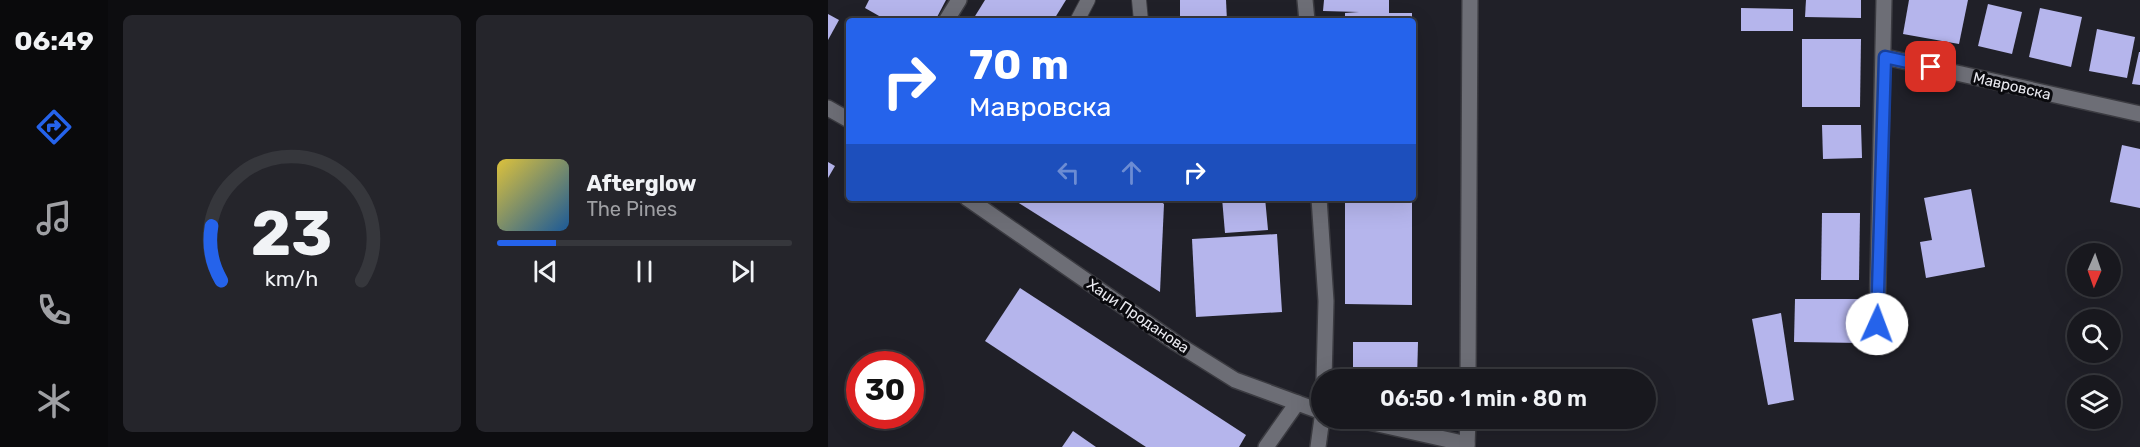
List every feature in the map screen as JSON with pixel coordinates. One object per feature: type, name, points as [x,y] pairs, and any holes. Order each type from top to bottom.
[{"type":"street","points":[[948,18],[959,0]]},
{"type":"street","points":[[1305,0],[1307,18]]},
{"type":"street","points":[[1468,369],[1470,0]]},
{"type":"street","points":[[1877,324],[1885,57],[1884,0]]},
{"type":"street","name":"Мавровска","points":[[1885,57],[2140,114]]},
{"type":"street","points":[[828,108],[846,118]]},
{"type":"street","name":"Хаџи Проданова","points":[[971,201],[1166,336],[1235,380],[1311,408]]},
{"type":"street","points":[[1319,201],[1326,302],[1323,369]]},
{"type":"street","points":[[1266,447],[1297,403]]},
{"type":"street","points":[[1318,447],[1320,429]]},
{"type":"street","points":[[1397,429],[1467,446],[1467,429]]},
{"type":"lane","points":[[1079,18],[1088,0]]},
{"type":"lane","points":[[1139,0],[1141,18]]},
{"type":"building","points":[[869,0],[946,0],[937,18],[883,18],[865,8]]},
{"type":"building","points":[[985,0],[1066,0],[1055,18],[974,18]]},
{"type":"building","points":[[1180,0],[1226,0],[1227,18],[1180,18]]},
{"type":"building","points":[[1324,0],[1389,0],[1389,13],[1412,13],[1412,18],[1345,18],[1345,13],[1359,12],[1323,11]]},
{"type":"building","points":[[1806,0],[1861,0],[1861,18],[1805,17]]},
{"type":"building","points":[[1909,0],[1968,0],[1959,44],[1903,34]]},
{"type":"building","points":[[1988,4],[2022,12],[2012,54],[1978,46]]},
{"type":"building","points":[[1741,8],[1793,9],[1793,31],[1741,31]]},
{"type":"building","points":[[2040,8],[2082,17],[2071,67],[2029,57]]},
{"type":"building","points":[[828,14],[839,20],[828,40]]},
{"type":"building","points":[[2097,29],[2135,37],[2127,78],[2089,71]]},
{"type":"building","points":[[1802,39],[1861,39],[1860,107],[1802,107]]},
{"type":"building","points":[[2140,52],[2140,85],[2132,84]]},
{"type":"building","points":[[1822,125],[1861,125],[1862,158],[1823,159]]},
{"type":"building","points":[[2122,145],[2140,149],[2140,208],[2110,202]]},
{"type":"building","points":[[828,162],[835,166],[828,178]]},
{"type":"building","points":[[1971,189],[1985,267],[1926,278],[1920,242],[1932,240],[1924,198]]},
{"type":"building","points":[[1016,201],[1160,201],[1164,204],[1160,292]]},
{"type":"building","points":[[1222,201],[1265,201],[1268,230],[1225,233]]},
{"type":"building","points":[[1345,201],[1412,201],[1412,305],[1345,304]]},
{"type":"building","points":[[1822,213],[1860,213],[1859,280],[1821,280]]},
{"type":"building","points":[[1277,234],[1282,312],[1196,317],[1192,239]]},
{"type":"building","points":[[1020,288],[1246,435],[1239,447],[1146,447],[985,341]]},
{"type":"building","points":[[1795,299],[1861,299],[1861,343],[1794,342]]},
{"type":"building","points":[[1781,313],[1794,400],[1768,405],[1752,319]]},
{"type":"building","points":[[1353,342],[1418,342],[1417,369],[1353,369]]},
{"type":"building","points":[[1073,431],[1096,447],[1062,447]]},
{"type":"route","points":[[1877,324],[1885,57],[1931,67]]}]
